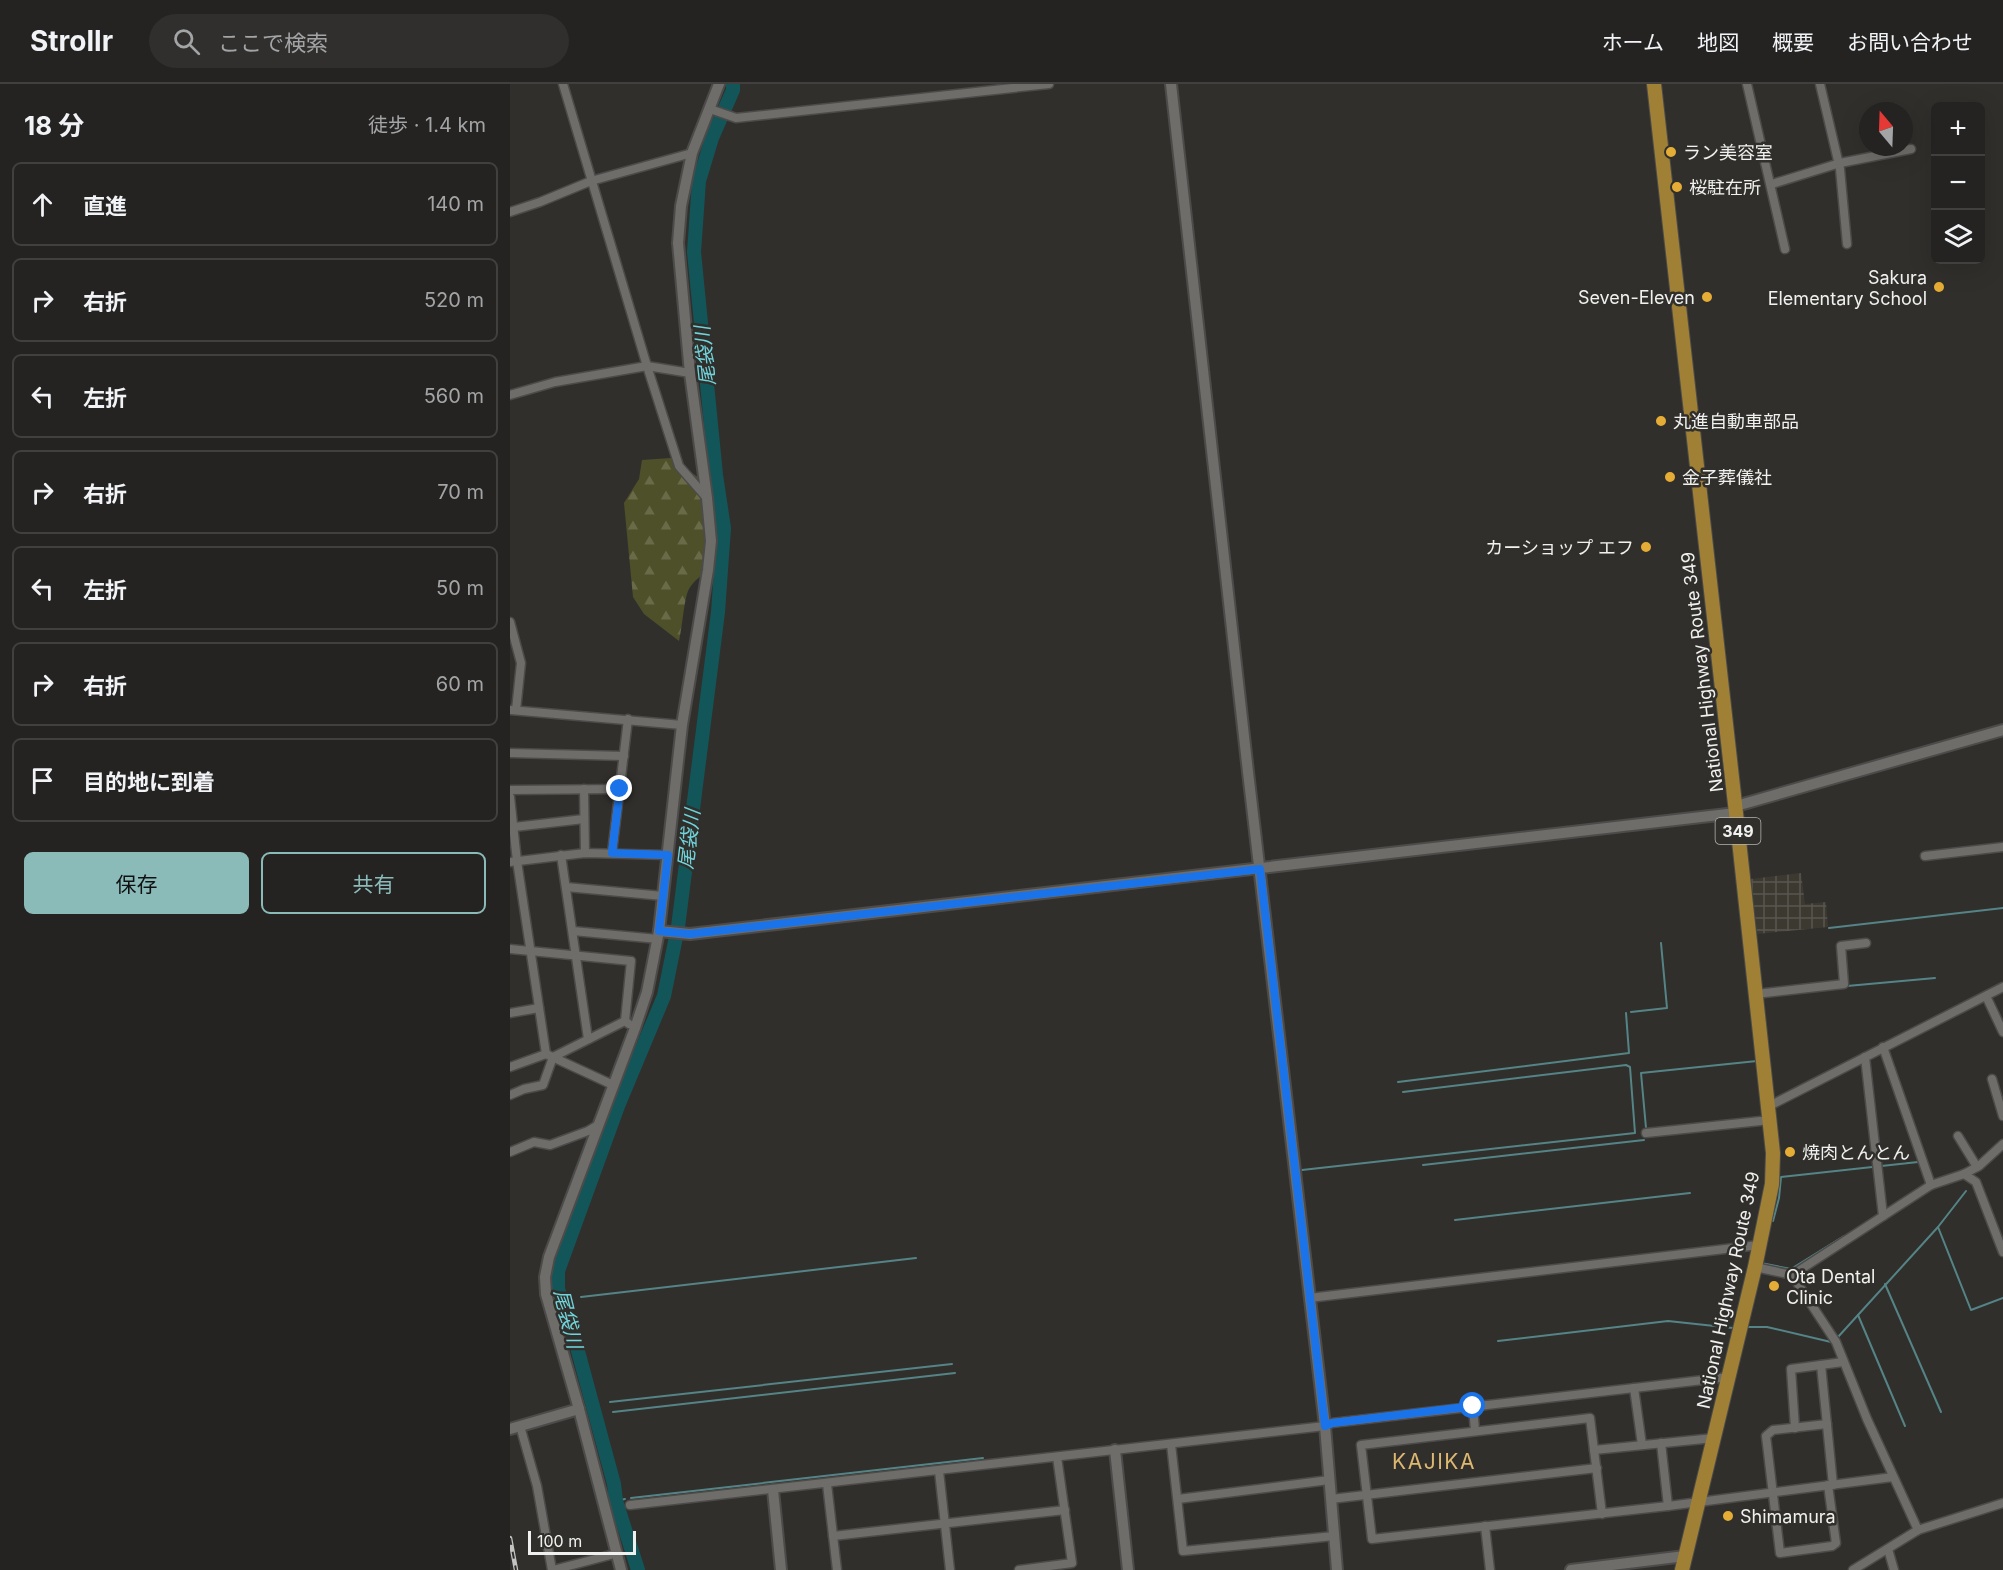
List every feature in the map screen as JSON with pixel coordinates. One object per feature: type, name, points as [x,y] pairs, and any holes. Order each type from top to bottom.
[{"type":"highway","name":"National Highway Route 349","points":[[1654,84],[1736,810],[1769,1113],[1773,1172],[1755,1267],[1682,1570]]},
{"type":"street","points":[[563,84],[646,366],[679,466],[707,498]]},
{"type":"street","points":[[621,1570],[546,1294],[544,1277],[549,1257],[635,1028],[647,992],[661,934],[663,896],[682,725],[711,541],[690,373],[678,243],[681,206],[692,153],[712,110],[719,84]]},
{"type":"street","points":[[712,110],[736,118],[1049,84]]},
{"type":"street","points":[[1171,84],[1325,1426],[1337,1570]]},
{"type":"street","points":[[1747,84],[1772,184],[1785,249]]},
{"type":"street","points":[[1820,84],[1839,163],[1847,244]]},
{"type":"street","points":[[510,212],[591,181],[692,153]]},
{"type":"street","points":[[1772,184],[1839,163],[1875,156]]},
{"type":"street","points":[[510,395],[555,382],[646,366],[690,373]]},
{"type":"street","points":[[510,622],[521,663],[513,710],[682,725]]},
{"type":"street","points":[[612,853],[628,719]]},
{"type":"street","points":[[573,932],[685,933],[1260,869],[1736,810],[2003,730]]},
{"type":"street","points":[[510,753],[624,756]]},
{"type":"street","points":[[584,789],[585,853]]},
{"type":"street","points":[[510,790],[620,789]]},
{"type":"street","points":[[510,797],[514,827],[514,862],[549,1055],[543,1085],[510,1095]]},
{"type":"street","points":[[514,827],[584,819]]},
{"type":"street","points":[[1925,856],[2003,847]]},
{"type":"street","points":[[514,862],[585,853],[668,855]]},
{"type":"street","points":[[561,855],[588,1040]]},
{"type":"street","points":[[566,887],[663,896]]},
{"type":"street","points":[[1756,994],[1844,984],[1841,946],[1866,943]]},
{"type":"street","points":[[510,950],[631,961],[625,1021]]},
{"type":"street","points":[[1646,1132],[1769,1113],[1864,1057],[2003,987]]},
{"type":"street","points":[[1986,996],[2003,1032]]},
{"type":"street","points":[[510,1014],[539,1008]]},
{"type":"street","points":[[625,1021],[635,1028]]},
{"type":"street","points":[[510,1067],[588,1040],[625,1021]]},
{"type":"street","points":[[1883,1047],[1931,1185]]},
{"type":"street","points":[[549,1055],[613,1085]]},
{"type":"street","points":[[1864,1057],[1882,1216]]},
{"type":"street","points":[[1992,1079],[2003,1116]]},
{"type":"street","points":[[510,1152],[534,1142],[550,1145],[598,1125]]},
{"type":"street","points":[[1958,1136],[1977,1167]]},
{"type":"street","points":[[1792,1275],[1931,1185],[1977,1167],[2003,1144]]},
{"type":"street","points":[[1964,1174],[1976,1182],[2002,1248]]},
{"type":"street","points":[[1309,1298],[1759,1245]]},
{"type":"street","points":[[1755,1267],[1792,1275],[1836,1342],[1893,1478],[1918,1530]]},
{"type":"street","points":[[1795,1428],[1791,1370],[1843,1362]]},
{"type":"street","points":[[1821,1365],[1827,1424],[1830,1485],[1836,1543],[1832,1546],[1780,1552],[1766,1436],[1773,1430],[1827,1424]]},
{"type":"street","points":[[630,1505],[1171,1444],[1729,1377]]},
{"type":"street","points":[[1634,1388],[1642,1445]]},
{"type":"street","points":[[1473,1406],[1475,1431]]},
{"type":"street","points":[[579,1409],[515,1428],[537,1486],[552,1570],[618,1553]]},
{"type":"street","points":[[1602,1514],[1590,1418],[1361,1445],[1372,1539],[1485,1526],[1602,1514],[1691,1504],[1699,1501],[1893,1478]]},
{"type":"street","points":[[1594,1450],[1714,1438]]},
{"type":"street","points":[[1661,1443],[1668,1506]]},
{"type":"street","points":[[1171,1444],[1183,1551],[1334,1536]]},
{"type":"street","points":[[1115,1450],[1128,1570]]},
{"type":"street","points":[[1019,1570],[1072,1563],[1058,1457]]},
{"type":"street","points":[[1331,1499],[1597,1468]]},
{"type":"street","points":[[939,1471],[950,1570]]},
{"type":"street","points":[[1178,1499],[1329,1480]]},
{"type":"street","points":[[827,1484],[837,1570]]},
{"type":"street","points":[[773,1490],[782,1570]]},
{"type":"street","points":[[1853,1570],[1918,1530],[2003,1503]]},
{"type":"street","points":[[833,1536],[1065,1510]]},
{"type":"street","points":[[1485,1526],[1490,1570]]},
{"type":"street","points":[[1888,1549],[1894,1570]]},
{"type":"street","points":[[1571,1570],[1606,1568],[1685,1556]]},
{"type":"shaded area","points":[[1801,873],[1805,904],[1826,902],[1828,927],[1757,934],[1751,879]]},
{"type":"green space","points":[[671,458],[711,490],[721,505],[728,533],[728,543],[722,559],[695,581],[688,591],[679,641],[644,614],[633,597],[624,503],[639,479],[642,460]]},
{"type":"waterway","name":"尾袋川","points":[[638,1570],[616,1501],[614,1484],[575,1340],[558,1289],[558,1271],[618,1106],[664,996],[678,927],[718,612],[724,528],[716,475],[694,252],[699,181],[712,138],[733,90],[733,84]]},
{"type":"waterway","points":[[1829,928],[2003,908]]},
{"type":"waterway","points":[[1631,1012],[1667,1008],[1661,943]]},
{"type":"waterway","points":[[1847,986],[1935,978]]},
{"type":"waterway","points":[[1398,1082],[1629,1053],[1626,1013]]},
{"type":"waterway","points":[[1646,1128],[1641,1073],[1757,1061]]},
{"type":"waterway","points":[[1302,1170],[1635,1133],[1630,1067],[1626,1065],[1403,1092]]},
{"type":"waterway","points":[[1423,1165],[1644,1140]]},
{"type":"waterway","points":[[1773,1221],[1781,1177],[1918,1162]]},
{"type":"waterway","points":[[1838,1337],[1938,1227],[1966,1191]]},
{"type":"waterway","points":[[1455,1220],[1690,1193]]},
{"type":"waterway","points":[[1938,1227],[1971,1310],[2003,1298]]},
{"type":"waterway","points":[[1761,1263],[1791,1269],[1844,1236]]},
{"type":"waterway","points":[[581,1297],[916,1258]]},
{"type":"waterway","points":[[1885,1284],[1941,1412]]},
{"type":"waterway","points":[[1858,1315],[1905,1426]]},
{"type":"waterway","points":[[1498,1341],[1668,1321],[1733,1328]]},
{"type":"waterway","points":[[1748,1327],[1767,1327],[1831,1342]]},
{"type":"waterway","points":[[610,1402],[952,1364]]},
{"type":"waterway","points":[[613,1412],[955,1373]]},
{"type":"waterway","points":[[631,1498],[983,1458]]},
{"type":"waterway","points":[[616,1501],[625,1499]]},
{"type":"railway","points":[[510,1538],[516,1570]]},
{"type":"place","name":"ラン美容室","points":[[1671,152]]},
{"type":"place","name":"桜駐在所","points":[[1677,187]]},
{"type":"place","name":"Sakura Elementary School","points":[[1939,287]]},
{"type":"place","name":"Seven-Eleven","points":[[1707,297]]},
{"type":"place","name":"丸進自動車部品","points":[[1661,421]]},
{"type":"place","name":"金子葬儀社","points":[[1670,477]]},
{"type":"place","name":"カーショップ エフ","points":[[1646,547]]},
{"type":"place","name":"焼肉とんとん","points":[[1790,1152]]},
{"type":"place","name":"Ota Dental Clinic","points":[[1774,1286]]},
{"type":"place","name":"Shimamura","points":[[1728,1516]]},
{"type":"district","name":"KAJIKA","points":[[1434,1461]]},
{"type":"route","points":[[620,789],[612,853],[668,855],[659,931],[690,934],[1260,869],[1325,1426],[1332,1423],[1473,1406]]}]
